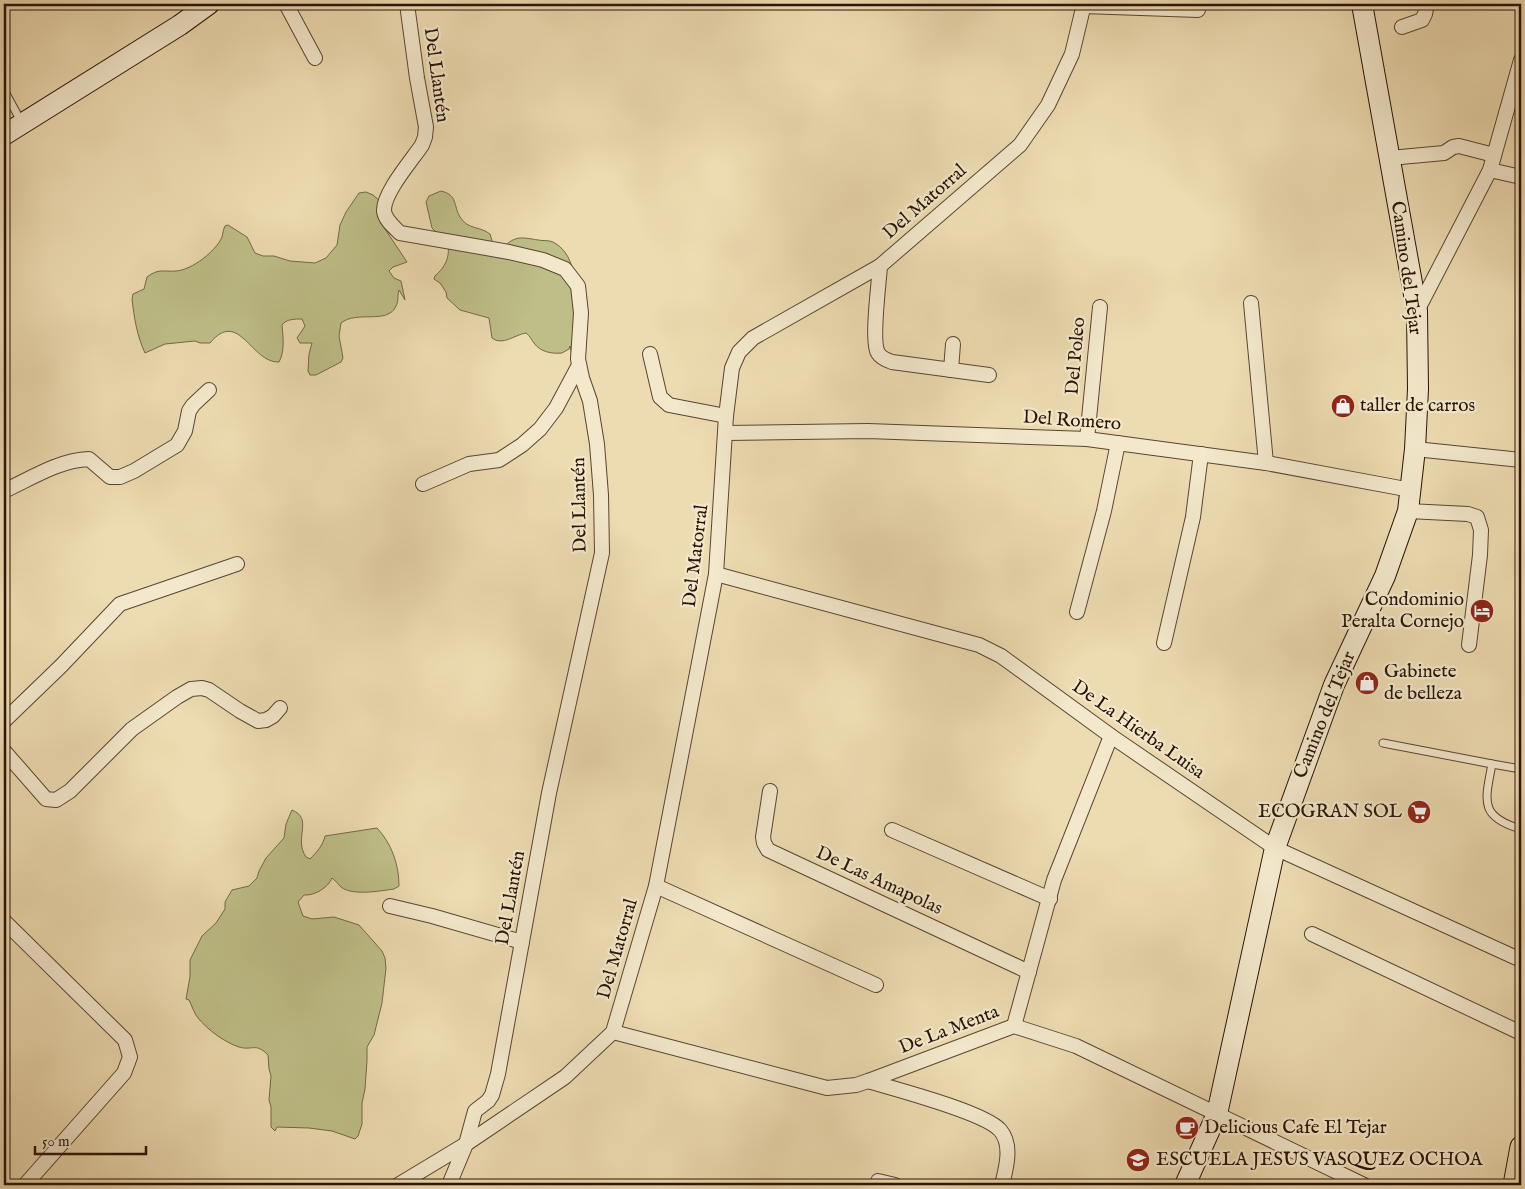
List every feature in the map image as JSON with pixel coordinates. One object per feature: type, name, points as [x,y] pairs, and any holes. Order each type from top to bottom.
[{"type":"main road","points":[[1514,1185],[1521,1147]]},
{"type":"street","points":[[4,135],[180,25],[209,4]]},
{"type":"street","points":[[286,4],[316,58]]},
{"type":"street","name":"Del Llantén","points":[[408,4],[417,78],[426,128],[425,137],[422,145],[389,192],[384,211],[390,223],[400,233],[510,252],[543,260],[565,269],[578,286],[582,312],[578,340],[579,365],[590,401],[597,444],[601,495],[602,553],[549,793],[495,1085],[488,1101],[475,1111],[466,1144]]},
{"type":"street","name":"Camino del Tejar","points":[[1185,1185],[1217,1114],[1275,848],[1334,685],[1385,576],[1408,510],[1411,490],[1418,389],[1416,311],[1362,4]]},
{"type":"street","points":[[1402,27],[1422,20],[1427,4]]},
{"type":"street","points":[[1084,5],[1198,10]]},
{"type":"street","name":"Del Matorral","points":[[398,1185],[466,1144],[566,1077],[613,1032],[656,886],[716,574],[726,416],[732,368],[738,352],[753,338],[880,266],[1020,145],[1048,105],[1072,54],[1084,5]]},
{"type":"street","points":[[1416,311],[1479,195],[1490,170],[1521,60]]},
{"type":"street","points":[[1390,158],[1444,154],[1453,147],[1460,146],[1494,155]]},
{"type":"street","points":[[1490,170],[1521,177]]},
{"type":"street","points":[[880,266],[875,340],[879,355],[885,360],[892,362],[989,375]]},
{"type":"street","points":[[1251,302],[1266,463]]},
{"type":"street","name":"Del Poleo","points":[[1087,438],[1100,306]]},
{"type":"street","points":[[951,370],[953,344]]},
{"type":"street","points":[[650,354],[660,397],[669,406],[726,416]]},
{"type":"street","points":[[423,484],[469,464],[499,460],[522,445],[540,429],[556,408],[579,365]]},
{"type":"street","points":[[4,491],[62,464],[80,460],[89,459],[110,477],[120,477],[134,471],[177,445],[185,431],[189,410],[209,390]]},
{"type":"street","name":"Del Romero","points":[[726,433],[868,431],[1087,438],[1266,463],[1411,490]]},
{"type":"street","points":[[1077,612],[1104,511],[1118,443]]},
{"type":"street","points":[[1414,449],[1521,460]]},
{"type":"street","points":[[1164,643],[1193,517],[1201,454]]},
{"type":"street","points":[[1408,510],[1468,514],[1477,517],[1481,530],[1480,555],[1469,645]]},
{"type":"street","points":[[4,721],[61,666],[120,604],[237,564]]},
{"type":"street","name":"De La Hierba Luisa","points":[[716,574],[979,645],[1001,656],[1111,736],[1275,848],[1521,960]]},
{"type":"street","points":[[4,751],[46,799],[56,800],[70,791],[132,729],[191,689],[202,688],[209,690],[240,711],[258,720],[266,720],[273,716],[280,708]]},
{"type":"street","points":[[1014,1026],[1054,880],[1111,736]]},
{"type":"street","name":"De Las Amapolas","points":[[770,791],[763,837],[768,850],[1029,972]]},
{"type":"street","points":[[892,830],[1050,899]]},
{"type":"street","points":[[656,886],[876,985]]},
{"type":"street","points":[[390,906],[522,942]]},
{"type":"street","points":[[4,921],[125,1040],[130,1056],[124,1073],[25,1185]]},
{"type":"street","points":[[1312,934],[1521,1033]]},
{"type":"street","name":"De La Menta","points":[[613,1032],[827,1088],[856,1085],[1014,1026],[1076,1046],[1364,1185]]},
{"type":"street","points":[[868,1081],[926,1098],[985,1119],[1000,1130],[1007,1145],[1007,1164],[1002,1185]]},
{"type":"street","points":[[449,1185],[466,1144]]},
{"type":"street","points":[[878,1181],[895,1185]]},
{"type":"lane","points":[[4,90],[22,123]]},
{"type":"lane","points":[[1383,743],[1521,769]]},
{"type":"lane","points":[[1492,764],[1486,798],[1488,810],[1496,818],[1521,829]]},
{"type":"green space","points":[[441,191],[453,198],[463,221],[490,234],[493,244],[506,245],[517,238],[525,238],[551,241],[564,251],[571,263],[576,294],[572,355],[570,346],[569,349],[562,353],[550,353],[543,350],[526,333],[500,341],[496,340],[492,338],[489,318],[460,310],[447,298],[446,292],[440,283],[434,279],[446,262],[448,244],[432,228],[426,202],[429,196]]},
{"type":"green space","points":[[366,192],[380,201],[381,223],[407,262],[393,267],[389,271],[394,278],[401,281],[405,300],[399,290],[397,304],[392,312],[386,315],[348,319],[341,323],[339,336],[343,358],[341,362],[316,375],[310,375],[308,371],[309,354],[312,343],[300,343],[297,338],[305,326],[302,319],[288,320],[282,325],[283,349],[279,362],[269,360],[260,355],[245,340],[229,331],[220,334],[210,343],[195,341],[165,344],[145,353],[136,326],[132,299],[133,294],[144,289],[147,277],[151,274],[158,271],[182,270],[203,259],[215,248],[222,237],[225,226],[228,225],[247,237],[255,253],[290,261],[315,263],[326,258],[337,245],[340,225],[346,212],[359,193]]},
{"type":"green space","points":[[292,810],[302,818],[301,843],[306,857],[310,859],[315,854],[325,836],[377,828],[391,848],[398,870],[399,886],[394,889],[366,892],[346,890],[332,878],[320,891],[304,895],[298,902],[303,916],[312,919],[334,917],[359,925],[382,951],[385,958],[386,968],[382,1003],[374,1035],[367,1047],[362,1124],[355,1139],[332,1131],[309,1128],[277,1127],[275,1131],[271,1127],[269,1100],[271,1076],[268,1055],[257,1048],[239,1047],[217,1035],[198,1018],[189,1000],[186,999],[190,977],[190,960],[202,936],[216,923],[225,909],[225,902],[232,890],[249,886],[257,878],[266,858],[284,838],[286,824]]},
{"type":"place","name":"taller de carros","points":[[1343,406]]},
{"type":"place","name":"Condominio Peralta Cornejo","points":[[1482,611]]},
{"type":"place","name":"Gabinete de belleza","points":[[1367,683]]},
{"type":"place","name":"ECOGRAN SOL","points":[[1419,812]]},
{"type":"place","name":"Delicious Cafe El Tejar","points":[[1187,1128]]},
{"type":"place","name":"ESCUELA JESUS VASQUEZ OCHOA","points":[[1138,1160]]}]
